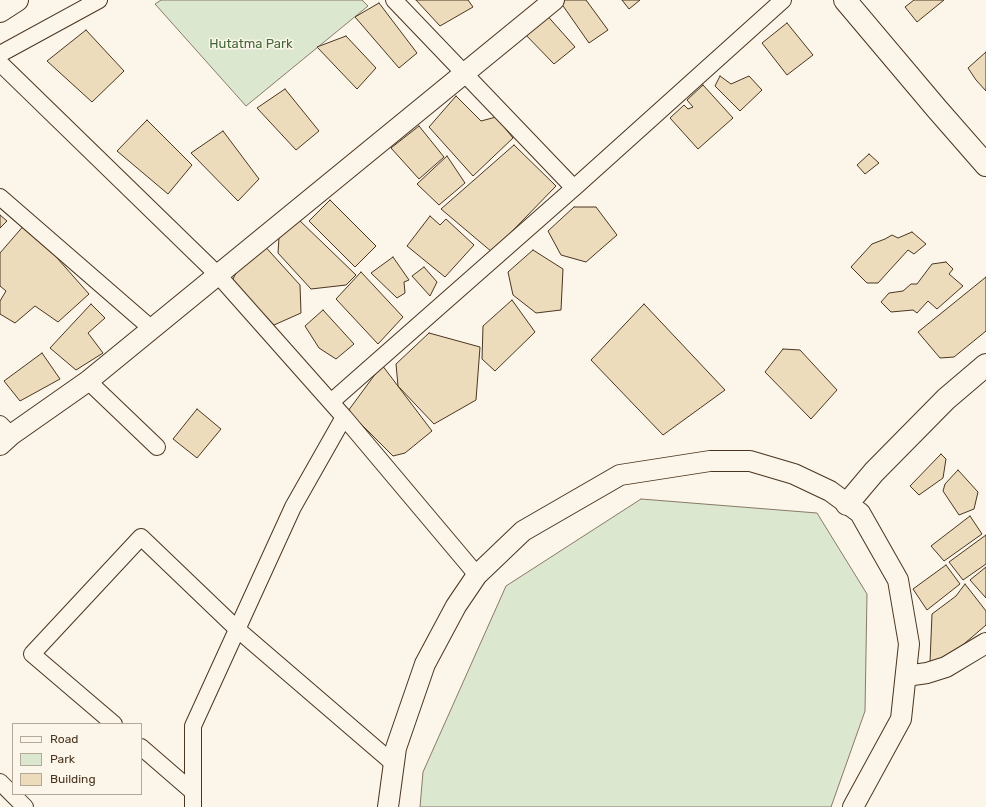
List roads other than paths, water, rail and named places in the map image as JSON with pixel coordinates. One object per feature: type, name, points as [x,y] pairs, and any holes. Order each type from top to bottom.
[{"type":"main road","points":[[0,11],[17,0]]},
{"type":"main road","points":[[845,0],[986,164]]},
{"type":"main road","points":[[847,504],[874,472],[946,399],[986,365]]},
{"type":"street","points":[[0,54],[99,0]]},
{"type":"street","points":[[394,0],[574,188]]},
{"type":"street","points":[[4,435],[88,381],[554,0]]},
{"type":"street","points":[[331,402],[574,188],[783,0]]},
{"type":"street","points":[[0,63],[218,275],[344,417],[477,575]]},
{"type":"street","points":[[0,197],[152,329]]},
{"type":"street","points":[[88,381],[157,447]]},
{"type":"street","points":[[193,800],[193,726],[293,507],[344,417]]},
{"type":"street","points":[[388,807],[396,748],[425,664],[456,606],[477,575],[522,531],[620,476],[710,461],[750,461],[794,474],[830,491],[860,513],[898,580],[909,644],[901,719],[853,807]]},
{"type":"street","points":[[113,723],[32,654],[141,537],[238,629],[394,764]]},
{"type":"street","points":[[906,676],[927,673],[946,667],[986,643]]},
{"type":"street","points":[[142,748],[193,800]]},
{"type":"street","points":[[0,782],[12,794]]},
{"type":"street","points":[[13,795],[25,807]]},
{"type":"park label","name":"Hutatma Park","points":[[251,44]]}]
